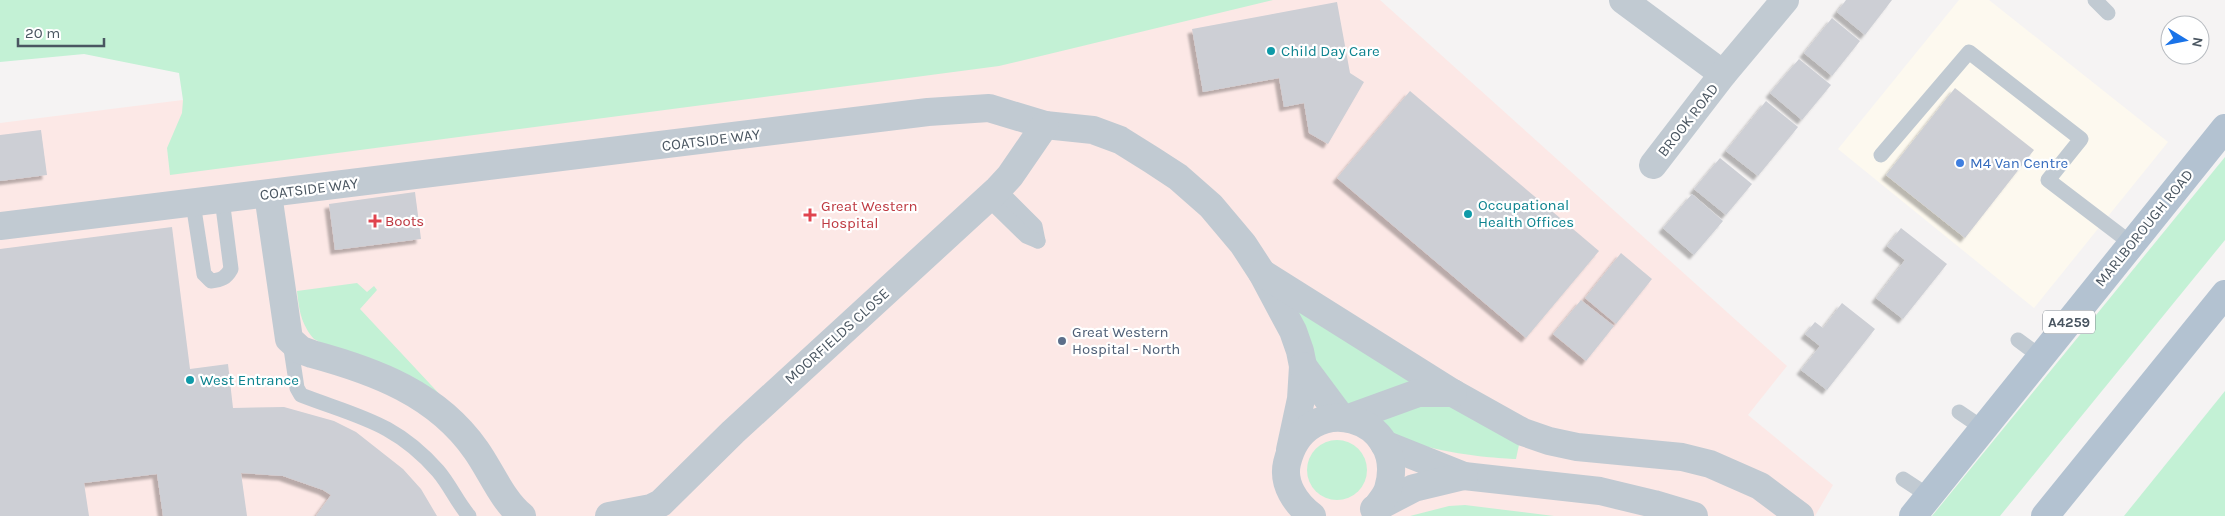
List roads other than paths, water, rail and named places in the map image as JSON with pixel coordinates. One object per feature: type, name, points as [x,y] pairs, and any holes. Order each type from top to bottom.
[{"type":"main road","name":"MARLBOROUGH ROAD","points":[[1921,506],[2225,128]]},
{"type":"main road","points":[[2045,516],[2225,294]]},
{"type":"street","name":"BROOK ROAD","points":[[1623,0],[1723,74]]},
{"type":"street","name":"BROOK ROAD","points":[[1652,165],[1723,74],[1785,0]]},
{"type":"street","name":"COATSIDE WAY","points":[[0,226],[968,108],[999,110],[1045,125],[1093,130],[1120,140],[1172,173],[1220,216],[1262,273],[1293,331],[1303,366],[1301,399],[1286,468],[1287,480],[1293,497],[1312,516]]},
{"type":"street","name":"MOORFIELDS CLOSE","points":[[609,516],[651,508],[661,503],[733,432],[993,194],[1010,176],[1045,125]]},
{"type":"street","points":[[268,194],[289,339],[301,350],[385,377],[433,406],[458,427],[472,444],[511,506],[522,516]]},
{"type":"street","points":[[1262,273],[1452,393],[1507,424],[1549,441],[1577,448],[1682,457],[1727,470],[1760,486],[1800,516]]},
{"type":"street","name":"COATSIDE WAY","points":[[1303,366],[1345,418]]},
{"type":"street","points":[[1290,450],[1300,434],[1321,420],[1345,418],[1418,393],[1432,391],[1452,393]]},
{"type":"street","points":[[1345,418],[1368,426],[1384,444],[1391,461],[1391,473],[1387,491],[1370,512]]},
{"type":"street","points":[[1384,444],[1464,476],[1600,492],[1654,504],[1694,516]]},
{"type":"street","points":[[1370,512],[1414,488],[1464,476]]},
{"type":"lane","points":[[2095,0],[2108,13]]},
{"type":"lane","points":[[1881,155],[1968,52],[2081,139],[2048,180],[2132,244]]},
{"type":"lane","points":[[993,194],[1035,226],[1038,241]]},
{"type":"lane","points":[[193,203],[204,274],[211,281],[218,281],[224,279],[231,269],[222,199]]},
{"type":"lane","points":[[289,339],[297,388],[302,395],[367,418],[404,439],[438,472],[469,516]]},
{"type":"lane","points":[[2018,340],[2041,357]]},
{"type":"lane","points":[[1959,412],[1984,429]]},
{"type":"lane","points":[[1903,479],[1921,506]]},
{"type":"place","name":"Child Day Care","points":[[1271,51]]},
{"type":"place","name":"M4 Van Centre","points":[[1960,163]]},
{"type":"place","name":"Occupational Health Offices","points":[[1468,214]]},
{"type":"place","name":"Great Western Hospital","points":[[810,215]]},
{"type":"place","name":"Boots","points":[[375,221]]},
{"type":"place","name":"Great Western Hospital - North","points":[[1062,341]]},
{"type":"place","name":"West Entrance","points":[[190,380]]}]
